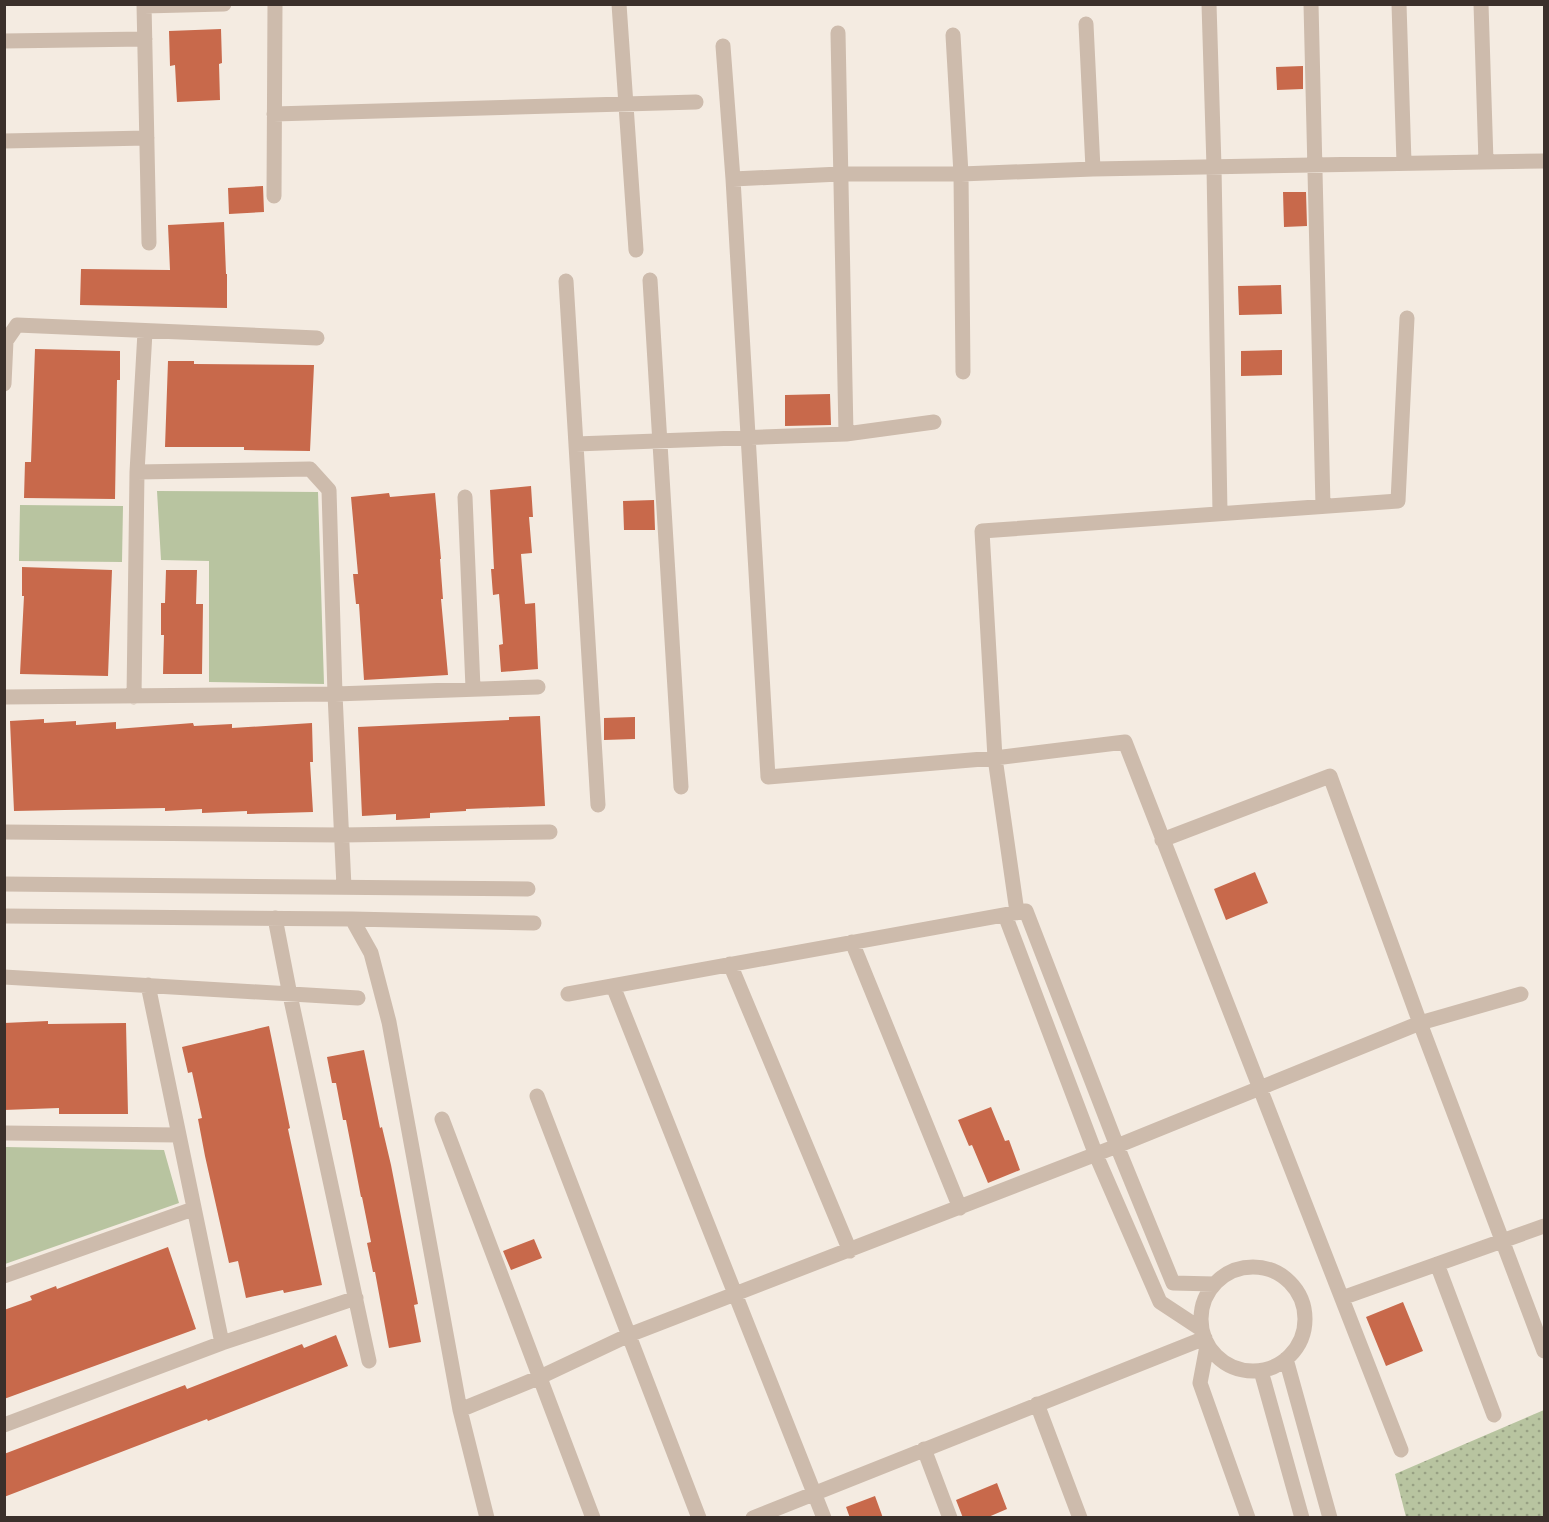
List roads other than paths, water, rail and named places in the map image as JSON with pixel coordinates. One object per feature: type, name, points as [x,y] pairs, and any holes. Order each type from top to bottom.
[{"type":"street","points":[[149,243],[144,5],[224,4]]},
{"type":"street","points":[[274,196],[275,4]]},
{"type":"street","points":[[619,4],[636,250]]},
{"type":"street","points":[[1209,4],[1220,513]]},
{"type":"street","points":[[1311,4],[1323,506]]},
{"type":"street","points":[[1399,4],[1404,163]]},
{"type":"street","points":[[1481,4],[1486,162]]},
{"type":"street","points":[[1086,24],[1093,169]]},
{"type":"street","points":[[838,33],[846,434]]},
{"type":"street","points":[[952,35],[961,174],[963,372]]},
{"type":"street","points":[[4,41],[145,39]]},
{"type":"street","points":[[723,46],[734,179],[768,777],[995,758],[1125,742],[1401,1450]]},
{"type":"street","points":[[274,114],[696,102]]},
{"type":"street","points":[[4,141],[147,138]]},
{"type":"street","points":[[734,179],[840,174],[961,174],[1214,166],[1545,161]]},
{"type":"street","points":[[650,280],[681,787]]},
{"type":"street","points":[[566,281],[597,805]]},
{"type":"street","points":[[1248,1518],[1200,1383],[1204,1338],[1201,1310],[1204,1299],[1214,1284],[1228,1272],[1246,1267],[1267,1268],[1284,1276],[1296,1289],[1304,1305],[1305,1323],[1302,1337],[1293,1353],[1279,1365],[1261,1371],[1243,1370],[1220,1359],[1204,1338],[1160,1302],[1096,1155],[1011,913],[995,758],[982,531],[1398,501],[1407,318]]},
{"type":"street","points":[[4,384],[6,341],[17,325],[317,338]]},
{"type":"street","points":[[134,697],[137,472],[145,332]]},
{"type":"street","points":[[576,444],[846,434],[934,422]]},
{"type":"street","points":[[137,472],[310,470],[329,490],[344,887]]},
{"type":"street","points":[[465,497],[473,688]]},
{"type":"street","points":[[4,697],[335,694],[538,687]]},
{"type":"street","points":[[1162,840],[1330,776],[1420,1023],[1545,1351]]},
{"type":"street","points":[[4,832],[341,836],[550,832]]},
{"type":"street","points":[[4,884],[528,889]]},
{"type":"street","points":[[568,994],[1026,911],[1173,1283],[1214,1284]]},
{"type":"street","points":[[4,916],[534,923]]},
{"type":"street","points":[[275,918],[369,1360]]},
{"type":"street","points":[[352,919],[371,953],[389,1022],[460,1410],[487,1518]]},
{"type":"street","points":[[852,942],[960,1208]]},
{"type":"street","points":[[730,964],[849,1251]]},
{"type":"street","points":[[4,977],[358,998]]},
{"type":"street","points":[[148,985],[222,1343]]},
{"type":"street","points":[[613,986],[824,1518]]},
{"type":"street","points":[[460,1410],[538,1378],[629,1335],[1096,1155],[1420,1023],[1521,994]]},
{"type":"street","points":[[537,1096],[699,1518]]},
{"type":"street","points":[[442,1119],[538,1378],[593,1518]]},
{"type":"street","points":[[4,1132],[178,1135]]},
{"type":"street","points":[[4,1276],[193,1209]]},
{"type":"street","points":[[1342,1298],[1545,1226]]},
{"type":"street","points":[[1437,1264],[1494,1415]]},
{"type":"street","points":[[4,1425],[222,1343],[356,1298]]},
{"type":"street","points":[[753,1518],[1204,1338]]},
{"type":"street","points":[[1286,1359],[1330,1518]]},
{"type":"street","points":[[1261,1371],[1302,1518]]},
{"type":"street","points":[[1037,1404],[1080,1518]]},
{"type":"street","points":[[924,1449],[950,1518]]}]
